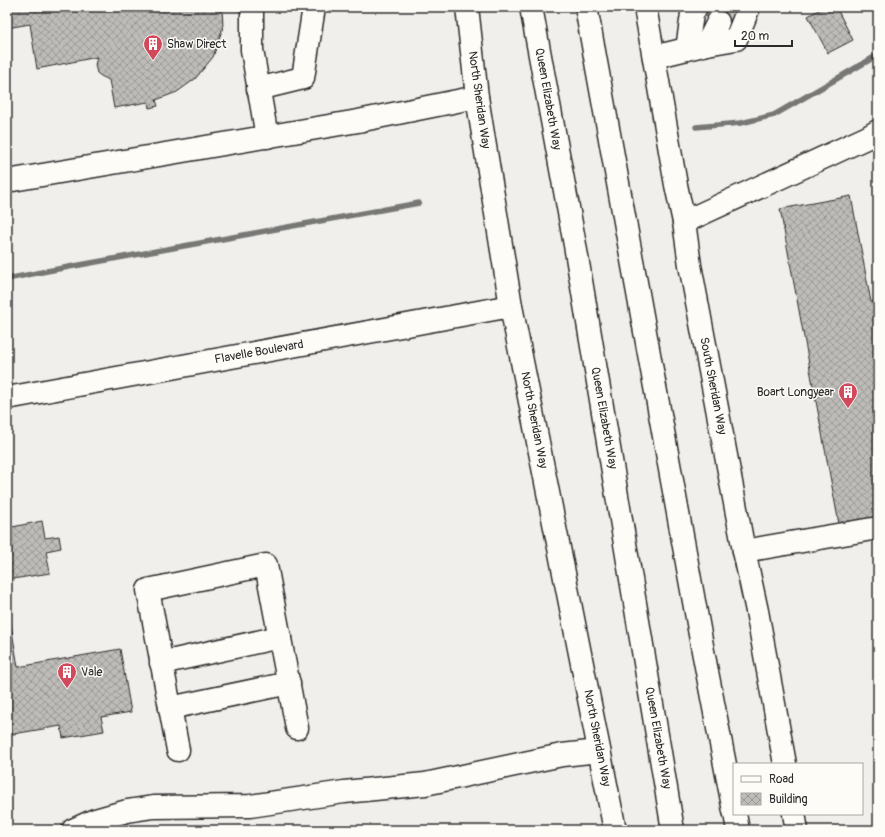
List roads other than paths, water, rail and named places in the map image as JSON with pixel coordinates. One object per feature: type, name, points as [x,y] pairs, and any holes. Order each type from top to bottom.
[{"type":"main road","points":[[252,7],[252,50],[266,136]]},
{"type":"main road","points":[[258,89],[303,78],[314,7]]},
{"type":"main road","name":"North Sheridan Way","points":[[467,7],[478,97],[511,306],[615,830]]},
{"type":"main road","name":"Queen Elizabeth Way","points":[[531,7],[579,267],[673,830]]},
{"type":"main road","points":[[586,7],[699,628],[733,806]]},
{"type":"main road","name":"South Sheridan Way","points":[[646,7],[676,185],[684,222],[691,273],[744,551],[758,610],[785,763]]},
{"type":"main road","points":[[696,7],[692,14],[697,47]]},
{"type":"main road","points":[[654,57],[736,39],[749,7]]},
{"type":"main road","points":[[697,47],[718,22]]},
{"type":"main road","points":[[7,181],[358,121],[478,97]]},
{"type":"main road","points":[[684,222],[878,131]]},
{"type":"main road","name":"Flavelle Boulevard","points":[[7,398],[511,306]]},
{"type":"main road","points":[[744,551],[878,528]]},
{"type":"main road","points":[[178,750],[148,590],[266,565],[297,728]]},
{"type":"main road","points":[[162,663],[280,637]]},
{"type":"main road","points":[[170,708],[289,683]]},
{"type":"main road","points":[[73,830],[95,820],[126,811],[153,807],[250,806],[344,792],[425,784],[562,755],[599,751]]},
{"type":"main road","points":[[735,815],[738,830]]},
{"type":"main road","points":[[794,815],[797,830]]},
{"type":"waterway","points":[[696,127],[741,123],[774,115],[878,55]]},
{"type":"waterway","points":[[7,279],[419,203]]},
{"type":"tunnel","points":[[718,22],[725,7]]},
{"type":"place","name":"Shaw Direct","points":[[153,61]]},
{"type":"place","name":"Boart Longyear","points":[[848,409]]},
{"type":"place","name":"Vale","points":[[67,689]]}]
